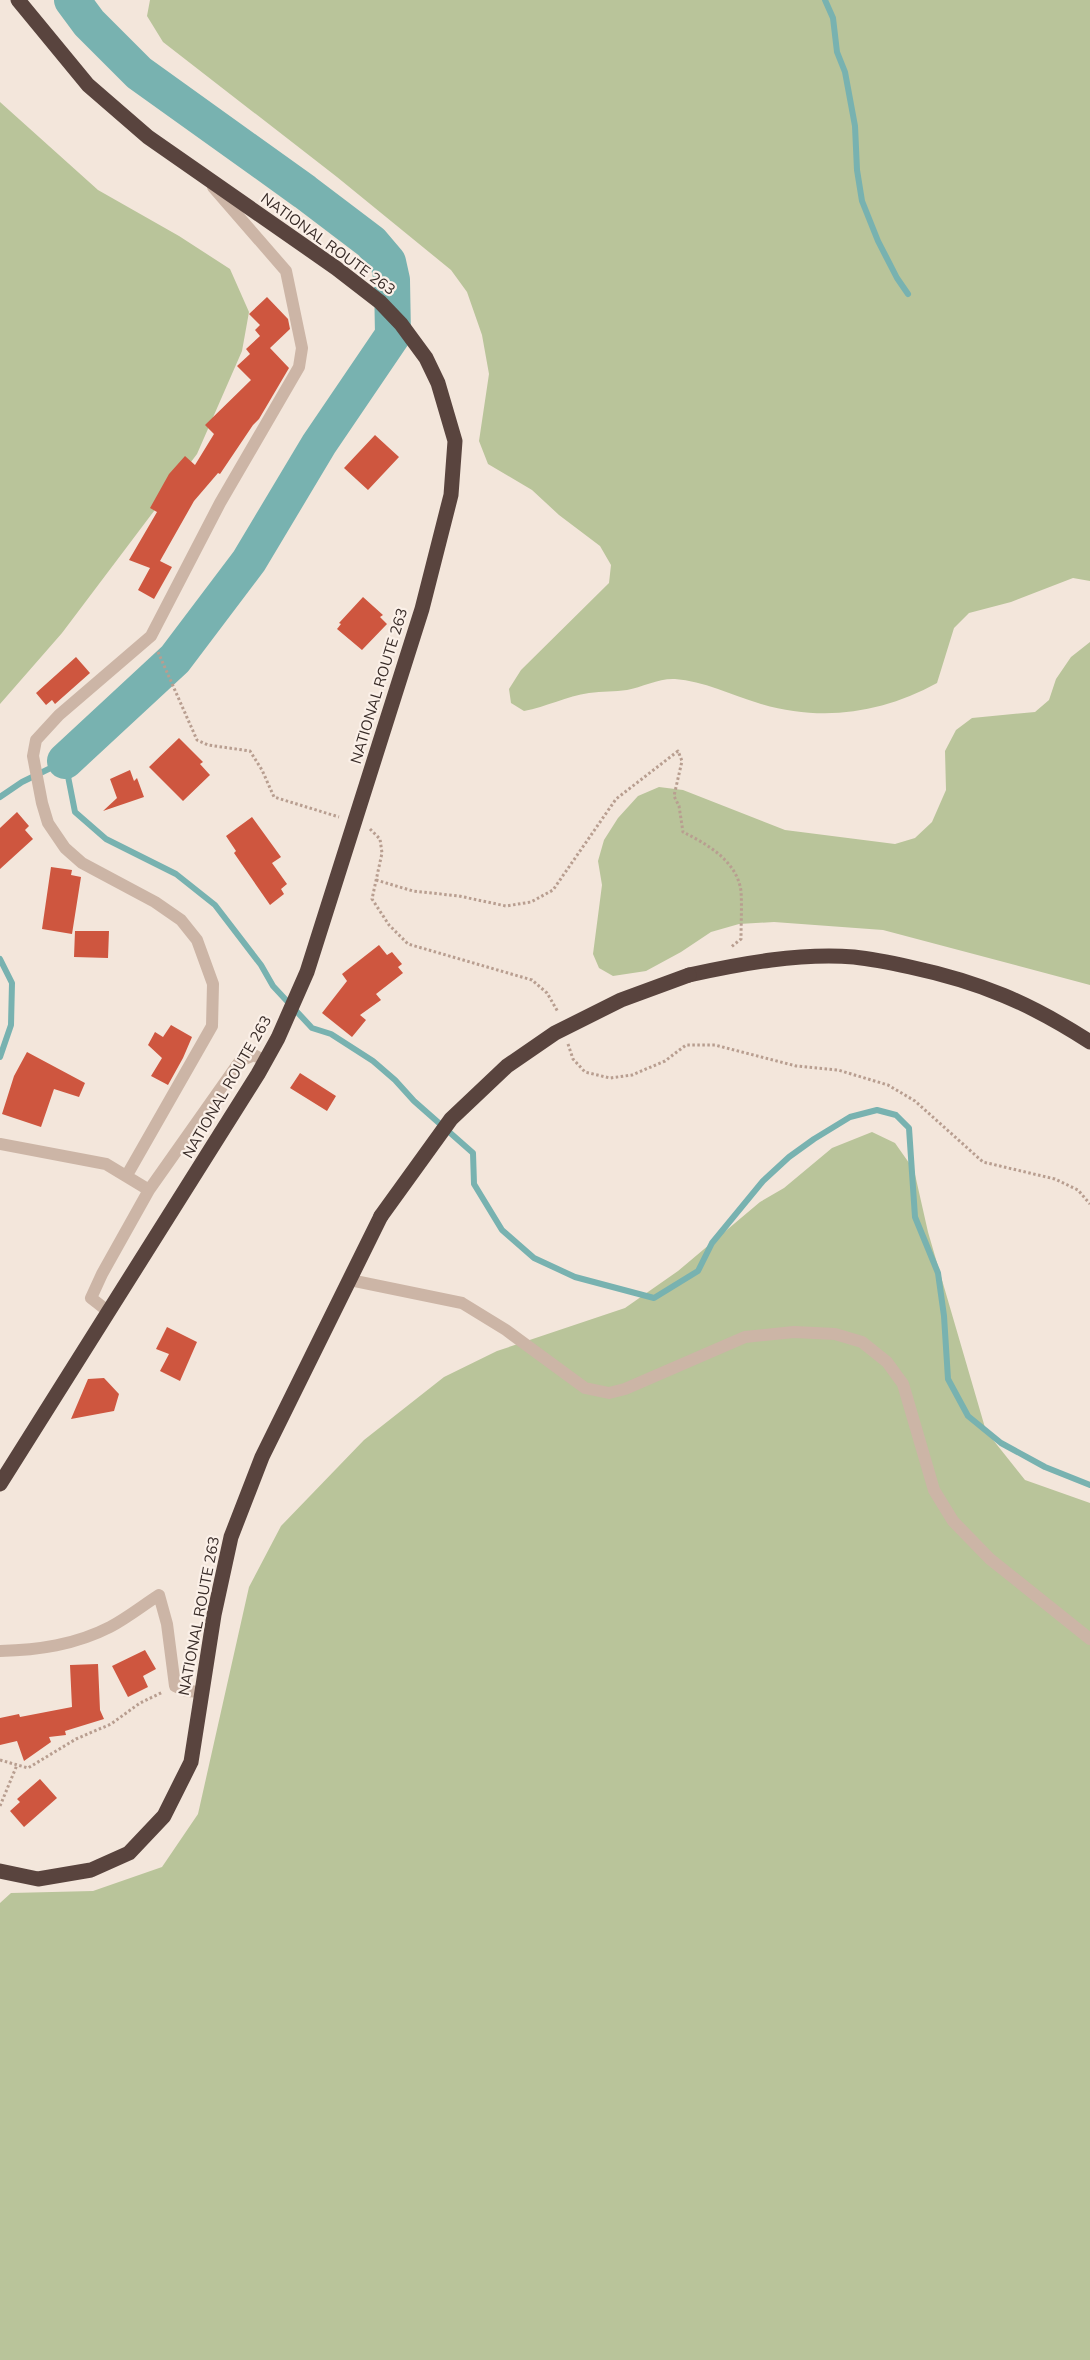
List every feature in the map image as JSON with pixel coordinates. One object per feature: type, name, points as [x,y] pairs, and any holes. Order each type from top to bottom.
[{"type":"highway","name":"NATIONAL ROUTE 263","points":[[0,1484],[110,1312],[265,1061],[278,1038],[307,972],[422,609],[450,495],[455,441],[438,383],[412,337],[380,302],[336,268],[148,137],[88,85],[18,0]]},
{"type":"highway","name":"NATIONAL ROUTE 263","points":[[0,1871],[38,1879],[91,1870],[129,1853],[164,1816],[191,1762],[214,1615],[231,1537],[262,1457],[381,1216],[451,1119],[506,1066],[555,1033],[621,1000],[689,975],[727,967],[810,957],[854,957],[887,962],[960,978],[1029,1005],[1090,1042]]},
{"type":"street","points":[[127,1175],[212,1026],[213,984],[197,940],[181,920],[155,902],[82,863],[66,848],[48,823],[33,756],[36,740],[59,715],[151,636],[220,503],[299,367],[302,348],[286,271],[204,176]]},
{"type":"street","points":[[110,1312],[92,1298],[102,1274],[149,1190],[240,1061],[254,1055],[265,1061]]},
{"type":"street","points":[[0,1144],[106,1164],[149,1190]]},
{"type":"street","points":[[350,1280],[462,1303],[506,1330],[586,1388],[609,1393],[745,1337],[794,1332],[836,1334],[862,1342],[887,1362],[903,1384],[934,1490],[953,1521],[990,1559],[1090,1639]]},
{"type":"street","points":[[0,1651],[33,1650],[75,1642],[110,1627],[159,1595],[167,1624],[175,1686],[186,1691],[202,1692]]},
{"type":"path","points":[[151,636],[197,740],[208,746],[250,751],[262,770],[274,797],[368,827],[380,839],[382,853],[372,898],[389,925],[408,944],[532,980],[547,993],[561,1020]]},
{"type":"path","points":[[376,880],[413,891],[459,896],[506,906],[531,902],[553,890],[616,799],[678,751],[682,761],[674,796],[679,806],[683,832],[710,846],[732,870],[740,890],[741,939],[727,952],[727,967]]},
{"type":"path","points":[[565,1035],[573,1059],[585,1072],[610,1078],[632,1075],[665,1061],[686,1045],[715,1045],[796,1066],[838,1070],[888,1085],[915,1101],[983,1162],[1055,1179],[1078,1190],[1090,1204]]},
{"type":"path","points":[[0,1760],[28,1768],[76,1739],[111,1724],[140,1703],[175,1686]]},
{"type":"path","points":[[0,1806],[17,1765]]},
{"type":"green space","points":[[150,0],[1090,0],[1090,581],[1073,578],[1011,602],[969,613],[954,628],[937,683],[916,694],[872,708],[850,712],[827,713],[781,709],[707,685],[675,679],[657,681],[627,690],[581,694],[524,711],[511,703],[509,689],[521,670],[609,583],[611,565],[600,546],[559,515],[532,490],[488,464],[479,441],[489,374],[482,335],[467,292],[451,270],[337,177],[163,42],[147,16]]},
{"type":"green space","points":[[0,102],[98,190],[179,236],[230,269],[249,312],[242,351],[197,454],[62,633],[0,704]]},
{"type":"green space","points":[[1090,642],[1090,985],[883,930],[774,922],[739,924],[711,932],[681,952],[646,971],[613,976],[599,968],[593,954],[602,885],[598,861],[604,840],[618,818],[638,796],[659,787],[683,790],[785,830],[895,844],[915,838],[932,822],[946,790],[945,751],[956,730],[972,718],[1035,712],[1049,700],[1056,679],[1071,657]]},
{"type":"green space","points":[[872,1132],[895,1143],[914,1170],[928,1232],[986,1431],[1025,1480],[1090,1503],[1090,2360],[0,2360],[0,1903],[11,1893],[93,1891],[162,1867],[198,1814],[249,1587],[281,1526],[364,1440],[444,1377],[497,1351],[625,1308],[678,1271],[760,1202],[784,1188],[832,1148]]},
{"type":"building","points":[[267,297],[288,319],[290,329],[270,348],[289,368],[259,419],[220,474],[218,473],[194,501],[160,561],[172,567],[154,599],[138,590],[150,568],[129,560],[157,512],[150,508],[169,474],[185,456],[195,465],[214,434],[205,425],[251,380],[237,366],[250,354],[246,349],[260,336],[255,330],[260,325],[249,314]]},
{"type":"building","points":[[375,435],[399,457],[368,490],[344,468]]},
{"type":"building","points":[[363,597],[383,615],[380,617],[387,624],[362,650],[337,629],[341,624],[339,623]]},
{"type":"building","points":[[76,657],[90,673],[55,704],[52,700],[46,705],[36,693]]},
{"type":"building","points":[[179,738],[203,762],[200,764],[210,775],[183,801],[149,767]]},
{"type":"building","points":[[130,770],[134,781],[137,778],[144,797],[103,811],[117,798],[110,779]]},
{"type":"building","points":[[17,812],[29,826],[25,830],[33,839],[0,869],[0,828]]},
{"type":"building","points":[[252,817],[281,857],[272,863],[287,884],[281,889],[284,894],[270,905],[234,853],[236,851],[226,836]]},
{"type":"building","points":[[51,867],[72,870],[71,875],[81,877],[72,934],[42,929]]},
{"type":"building","points":[[75,931],[109,931],[108,958],[74,957]]},
{"type":"building","points":[[379,945],[387,955],[392,952],[402,964],[398,967],[403,973],[376,994],[381,1000],[360,1015],[366,1020],[352,1037],[322,1013],[347,981],[342,974]]},
{"type":"building","points":[[171,1025],[192,1037],[168,1085],[151,1076],[162,1058],[148,1045],[155,1032],[163,1037]]},
{"type":"building","points":[[27,1052],[85,1083],[79,1097],[54,1089],[41,1127],[2,1114],[14,1076]]},
{"type":"building","points":[[300,1073],[336,1096],[327,1111],[290,1088]]},
{"type":"building","points":[[167,1327],[197,1342],[180,1381],[160,1371],[169,1354],[156,1349]]},
{"type":"building","points":[[104,1378],[119,1394],[114,1411],[71,1419],[88,1379]]},
{"type":"building","points":[[145,1650],[156,1669],[143,1676],[148,1687],[128,1697],[112,1666]]},
{"type":"building","points":[[98,1664],[100,1710],[104,1719],[65,1731],[66,1735],[49,1737],[51,1742],[24,1761],[17,1741],[0,1745],[0,1718],[19,1714],[20,1717],[72,1707],[70,1665]]},
{"type":"building","points":[[40,1779],[57,1798],[24,1827],[10,1811],[20,1802],[17,1799]]},
{"type":"waterway","points":[[65,761],[175,659],[249,561],[319,444],[393,335],[392,280],[388,262],[371,242],[305,192],[139,73],[89,23],[72,0]]},
{"type":"waterway","points":[[825,0],[833,18],[837,52],[845,72],[855,126],[857,170],[862,201],[878,241],[897,278],[908,294]]},
{"type":"waterway","points":[[0,797],[22,782],[65,761],[75,812],[106,839],[176,874],[215,905],[261,965],[273,986],[312,1028],[331,1034],[373,1061],[395,1080],[414,1101],[473,1153],[474,1184],[502,1230],[534,1258],[575,1277],[654,1298],[698,1271],[712,1243],[763,1181],[789,1157],[850,1117],[877,1110],[896,1115],[909,1128],[915,1217],[938,1273],[944,1316],[948,1379],[968,1416],[1001,1443],[1045,1467],[1090,1485]]},
{"type":"waterway","points":[[0,959],[12,983],[11,1025],[0,1057]]}]
